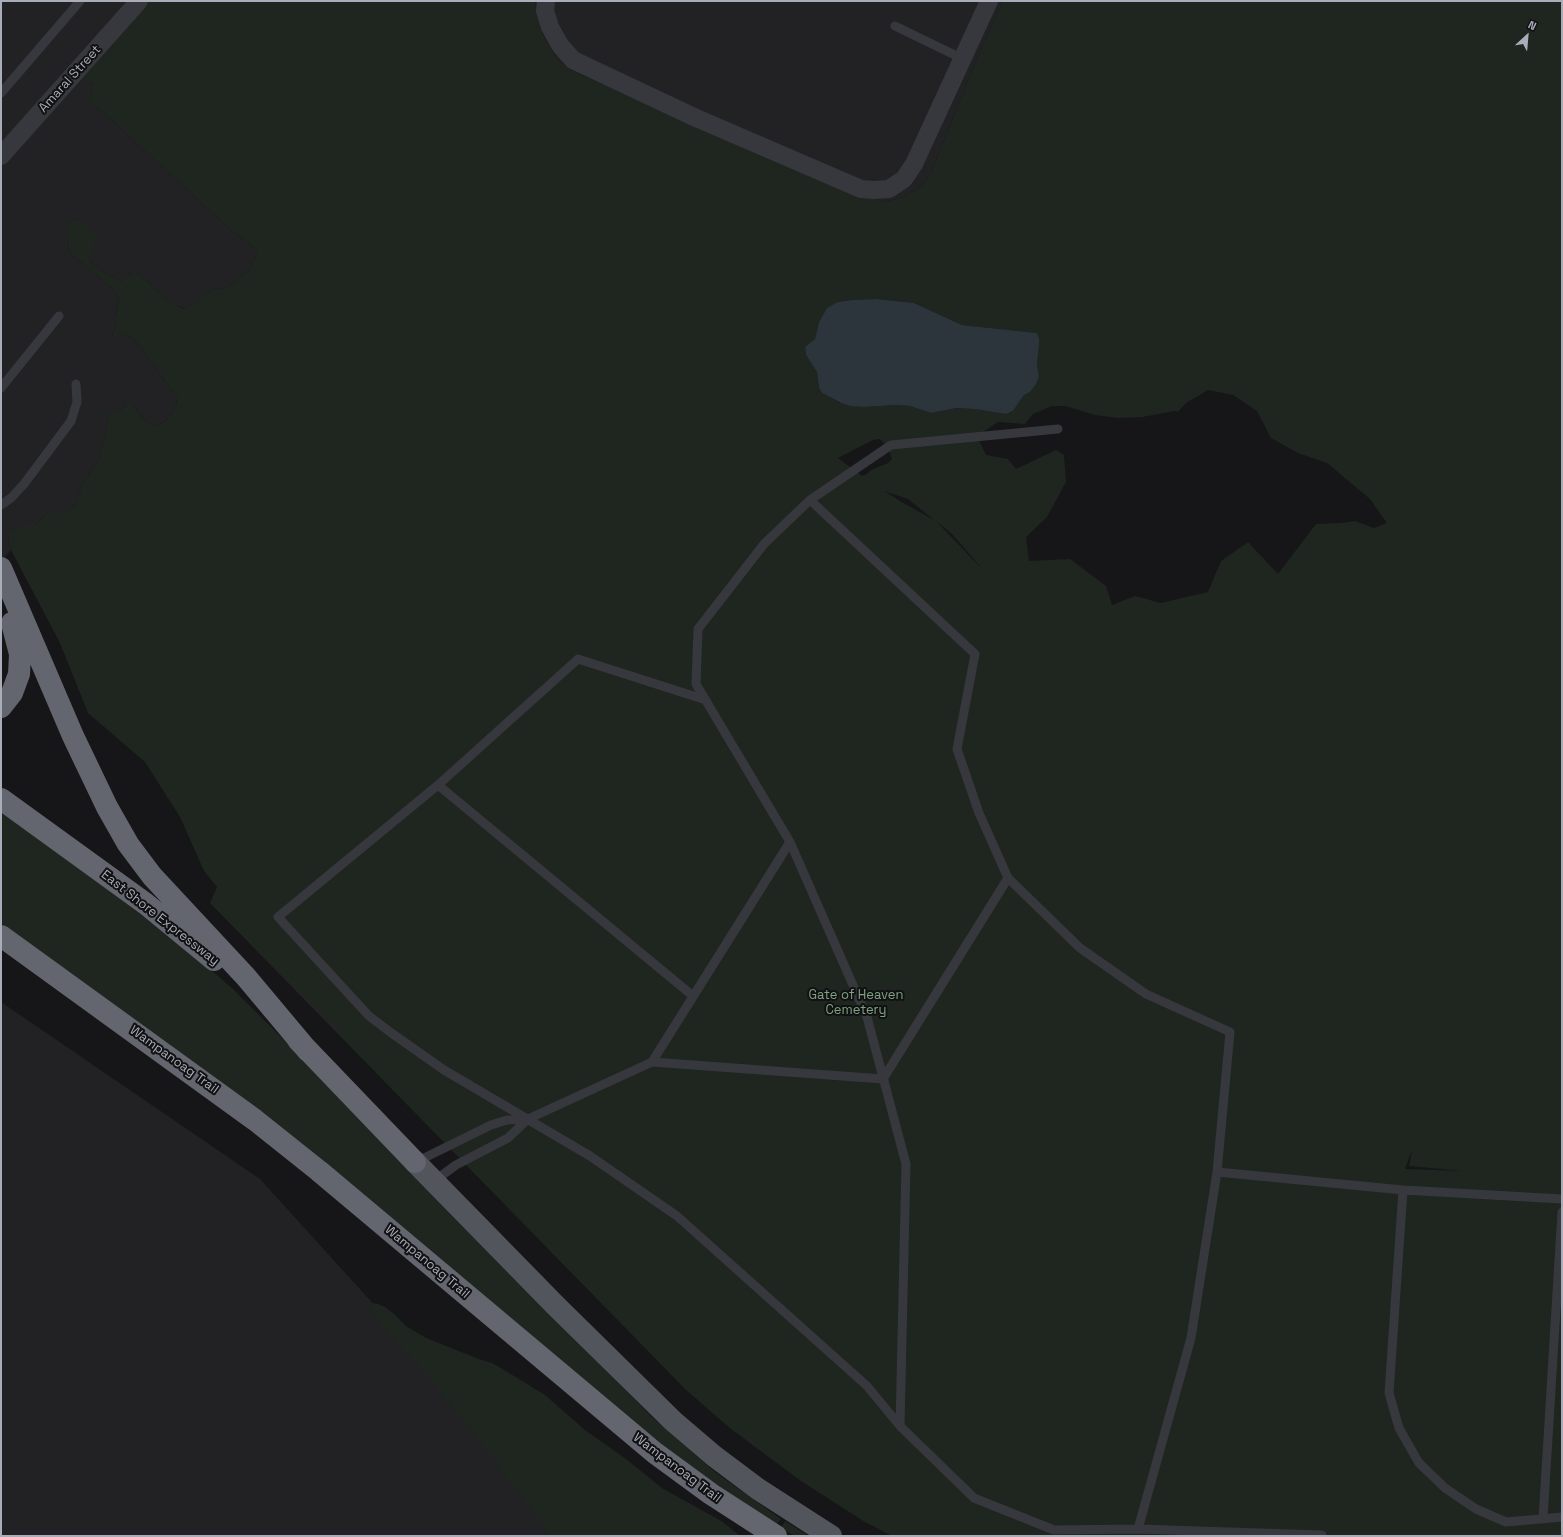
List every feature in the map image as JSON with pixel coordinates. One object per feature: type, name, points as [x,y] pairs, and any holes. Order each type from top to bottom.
[{"type":"highway","points":[[1,568],[76,743],[107,807],[128,844],[152,876],[230,959],[308,1051],[416,1162]]},
{"type":"highway","points":[[1,583],[18,645],[20,661],[19,674],[15,687],[1,707]]},
{"type":"highway","name":"East Shore Expressway","points":[[1,799],[140,900],[194,943],[251,993],[308,1051]]},
{"type":"highway","points":[[1,936],[76,990]]},
{"type":"highway","points":[[1,948],[76,990]]},
{"type":"highway","name":"Wampanoag Trail","points":[[76,990],[211,1087],[298,1154],[655,1453],[711,1494],[776,1536]]},
{"type":"main road","points":[[416,1162],[609,1359],[673,1421],[714,1456],[758,1489],[831,1536]]},
{"type":"street","name":"Amaral Street","points":[[1,156],[139,1]]},
{"type":"street","points":[[546,1],[545,11],[550,27],[560,45],[573,60],[694,117],[860,189],[889,189],[904,179],[914,164],[989,1]]},
{"type":"lane","points":[[1,93],[80,1]]},
{"type":"lane","points":[[895,26],[962,59]]},
{"type":"lane","points":[[1,388],[59,316]]},
{"type":"lane","points":[[1,505],[11,498],[24,484],[71,421],[77,402],[76,384]]},
{"type":"lane","points":[[900,1426],[906,1164],[867,1017],[790,842],[696,684],[698,629],[764,544],[810,500],[891,444],[1058,429]]},
{"type":"lane","points":[[810,500],[975,654],[957,749],[979,813],[1008,878],[1080,948],[1146,994],[1230,1032],[1217,1172],[1191,1338],[1138,1529]]},
{"type":"lane","points":[[706,700],[578,659],[438,786],[278,917],[370,1016],[410,1047],[444,1070],[528,1118],[590,1156],[676,1216],[867,1386],[900,1426],[974,1498],[1054,1530],[1138,1529],[1186,1533],[1322,1535]]},
{"type":"lane","points":[[438,786],[693,996]]},
{"type":"lane","points":[[652,1062],[790,842]]},
{"type":"lane","points":[[883,1079],[1008,878]]},
{"type":"lane","points":[[416,1162],[491,1125],[507,1120],[528,1118],[652,1062],[883,1079]]},
{"type":"lane","points":[[434,1181],[463,1161],[508,1138],[528,1118]]},
{"type":"lane","points":[[1217,1172],[1403,1190],[1562,1199]]},
{"type":"lane","points":[[1403,1190],[1389,1393],[1399,1428],[1419,1463],[1444,1488],[1476,1509],[1506,1522],[1562,1517]]},
{"type":"lane","points":[[1543,1519],[1562,1212]]},
{"type":"shaded area","points":[[1,1],[139,1],[80,80],[93,83],[89,102],[102,111],[232,231],[251,245],[257,253],[250,269],[235,282],[225,288],[212,290],[185,309],[168,301],[134,270],[122,281],[105,273],[93,264],[89,259],[91,252],[81,221],[74,218],[69,238],[68,251],[115,291],[119,298],[116,322],[112,337],[123,333],[136,341],[177,398],[176,406],[167,420],[157,426],[150,424],[142,418],[134,405],[127,404],[119,411],[106,411],[108,420],[106,434],[99,458],[82,486],[75,505],[66,513],[47,513],[35,526],[23,526],[8,540],[11,550],[1,561]]},
{"type":"shaded area","points":[[536,1],[1003,1],[975,63],[930,175],[922,185],[904,197],[885,202],[820,179],[573,71],[559,61],[546,42],[537,16],[535,6]]},
{"type":"shaded area","points":[[876,299],[914,303],[962,325],[1037,333],[1039,339],[1037,365],[1039,376],[1036,384],[1030,392],[1024,395],[1013,411],[1006,414],[957,408],[931,413],[910,406],[851,406],[841,403],[822,393],[819,388],[817,372],[806,355],[805,347],[815,339],[819,322],[827,308],[837,302]]},
{"type":"shaded area","points":[[1,1002],[260,1179],[584,1536],[1,1536]]},
{"type":"green space","name":"Gate of Heaven Cemetery","points":[[139,1],[536,1],[535,6],[537,16],[546,42],[559,61],[573,71],[820,179],[885,202],[904,197],[922,185],[930,175],[975,63],[1003,1],[1562,1],[1562,1536],[892,1536],[865,1522],[801,1481],[731,1429],[686,1390],[210,903],[217,887],[204,871],[180,817],[145,762],[88,713],[60,643],[11,550],[8,540],[9,532],[23,526],[35,526],[47,513],[66,513],[75,505],[82,486],[99,458],[106,434],[108,420],[105,411],[119,411],[127,404],[132,404],[142,418],[150,424],[157,426],[167,420],[176,406],[177,398],[136,341],[123,333],[112,338],[119,298],[115,291],[68,251],[69,238],[65,231],[74,218],[81,221],[97,236],[89,259],[93,264],[105,273],[122,281],[134,270],[168,301],[184,309],[212,290],[225,288],[235,282],[250,269],[257,253],[251,245],[232,231],[102,111],[89,102],[93,83],[80,80],[72,75]],"holes":[[[876,299],[914,303],[962,325],[1037,333],[1039,345],[1037,365],[1039,376],[1030,392],[1024,395],[1013,411],[1006,414],[957,408],[931,413],[910,406],[896,405],[864,407],[840,403],[822,393],[819,388],[817,372],[806,355],[805,347],[815,339],[819,322],[827,308],[837,302]],[[1208,390],[1233,395],[1257,411],[1271,438],[1298,453],[1327,463],[1370,499],[1387,523],[1374,528],[1355,521],[1316,524],[1278,574],[1248,542],[1221,561],[1208,592],[1161,603],[1135,596],[1112,605],[1106,586],[1070,559],[1029,561],[1026,537],[1047,517],[1066,482],[1064,455],[1056,450],[1016,469],[1008,459],[986,455],[977,436],[998,422],[1025,424],[1033,414],[1052,406],[1065,406],[1095,415],[1118,418],[1142,417],[1175,411],[1178,412],[1186,403]],[[880,439],[888,447],[892,459],[888,463],[871,470],[862,476],[838,458],[873,440]],[[884,491],[908,499],[934,520]],[[936,521],[952,534],[985,572]],[[1412,1150],[1409,1166],[1463,1171],[1405,1169]]]},
{"type":"green space","points":[[1,811],[132,906],[193,954],[233,989],[651,1416],[715,1472],[781,1519],[776,1525],[680,1459],[155,1035],[1,923]]},
{"type":"green space","points":[[365,1302],[378,1304],[385,1307],[406,1326],[426,1338],[492,1363],[545,1395],[585,1430],[626,1459],[662,1488],[723,1522],[740,1536],[551,1536],[478,1439],[423,1370],[379,1324],[370,1306]]},
{"type":"green space","points":[[785,1521],[809,1536],[794,1536],[781,1528]]}]
